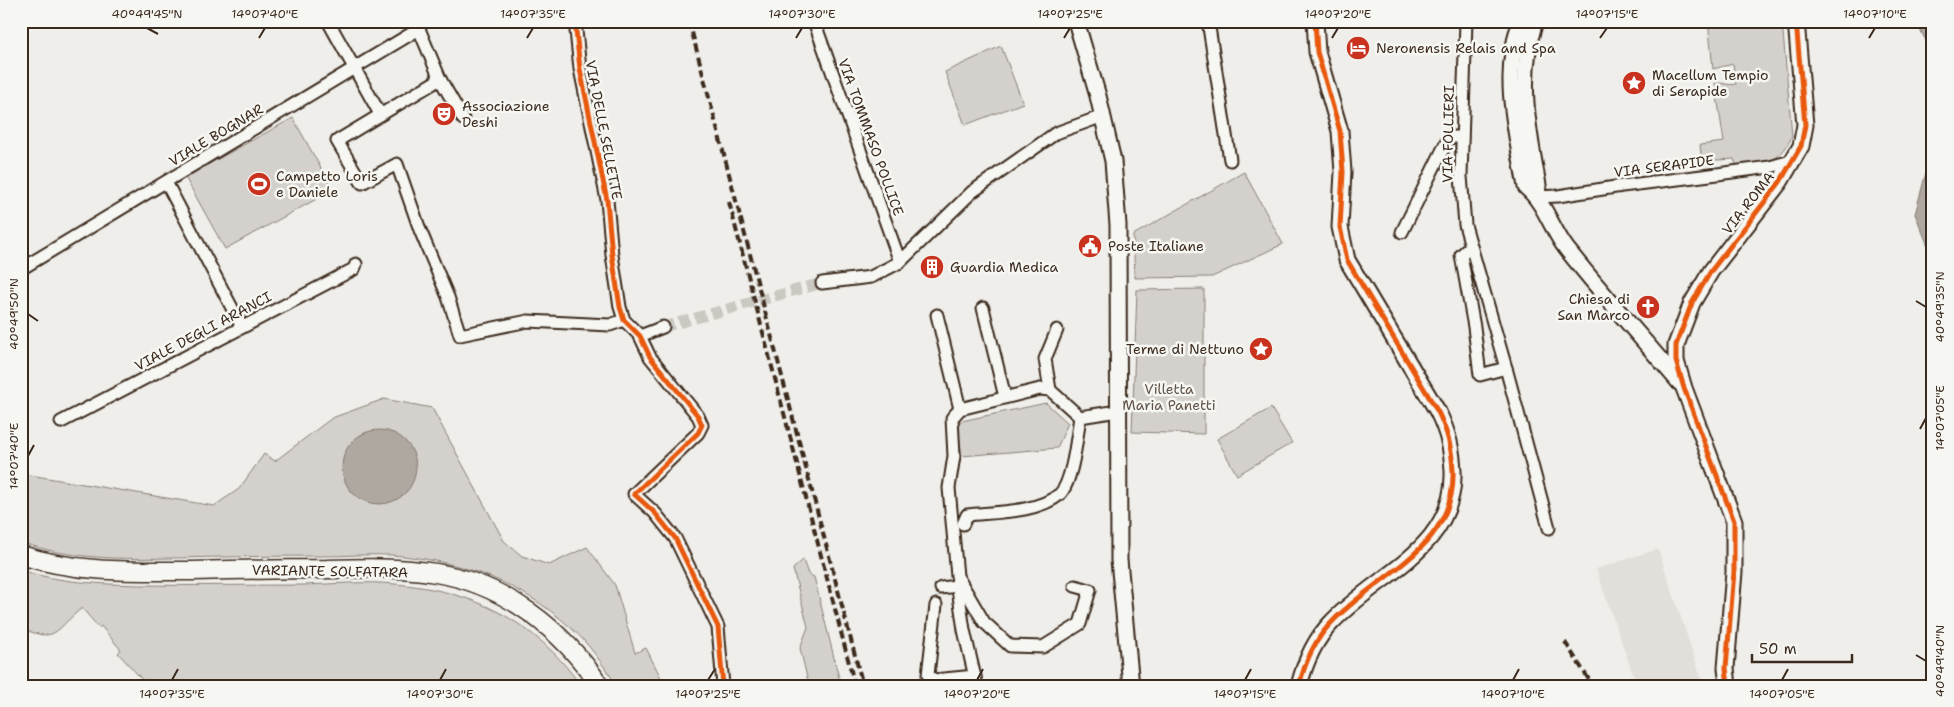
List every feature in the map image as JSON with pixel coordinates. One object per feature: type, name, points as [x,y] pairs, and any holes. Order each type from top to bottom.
[{"type":"main road","name":"VARIANTE SOLFATARA","points":[[21,555],[49,564],[116,571],[375,568],[437,573],[496,592],[522,606],[546,623],[587,665],[600,686]]},
{"type":"street","points":[[328,21],[380,114]]},
{"type":"street","name":"VIA DELLE SELLETTE","points":[[575,21],[580,69],[607,200],[612,255],[620,307],[624,320]]},
{"type":"street","name":"VIA TOMMASO POLLICE","points":[[814,21],[900,262]]},
{"type":"street","points":[[1208,21],[1230,160]]},
{"type":"street","points":[[1299,686],[1310,653],[1330,623],[1355,599],[1421,548],[1433,536],[1442,522],[1454,491],[1452,447],[1438,412],[1347,260],[1340,227],[1343,172],[1340,131],[1317,52],[1315,21]]},
{"type":"street","name":"VIA FOLLIERI","points":[[1466,21],[1461,176],[1465,225],[1549,528]]},
{"type":"street","points":[[1521,21],[1510,71],[1511,103],[1526,187],[1537,197],[1549,222],[1566,247],[1684,388],[1734,521],[1734,572],[1726,668],[1728,686]]},
{"type":"street","points":[[1535,21],[1526,59],[1525,94],[1538,185],[1537,197]]},
{"type":"street","name":"VIA ROMA","points":[[1684,388],[1676,360],[1676,345],[1692,304],[1726,250],[1794,160],[1801,146],[1805,125],[1796,21]]},
{"type":"street","points":[[1081,22],[1113,160],[1118,225],[1119,560],[1132,686]]},
{"type":"street","points":[[420,25],[440,79],[463,119]]},
{"type":"street","name":"VIALE BOGNAR","points":[[21,269],[354,68],[420,25]]},
{"type":"street","points":[[440,79],[337,141],[362,183],[397,164],[420,230],[448,297],[460,335],[528,321],[610,325],[624,320],[640,336],[650,357],[698,416],[702,425],[698,433],[634,494],[655,513],[675,538],[718,627],[723,686]]},
{"type":"street","points":[[822,282],[871,276],[900,262],[970,190],[1056,133],[1102,116]]},
{"type":"street","points":[[1402,232],[1449,137],[1462,137]]},
{"type":"street","name":"VIA SERAPIDE","points":[[1537,197],[1558,196],[1710,175],[1783,164],[1794,160]]},
{"type":"street","points":[[166,182],[242,327]]},
{"type":"street","points":[[1471,246],[1461,256],[1474,327],[1480,375],[1506,368]]},
{"type":"street","name":"VIALE DEGLI ARANCI","points":[[61,422],[354,269],[356,264]]},
{"type":"street","points":[[1468,302],[1485,298]]},
{"type":"street","points":[[983,308],[1005,397]]},
{"type":"street","points":[[937,315],[960,409]]},
{"type":"street","points":[[1474,327],[1492,320]]},
{"type":"street","points":[[640,336],[662,327]]},
{"type":"street","points":[[1050,390],[1045,359],[1057,330]]},
{"type":"street","points":[[936,605],[928,675],[934,680],[976,681],[964,630],[948,488],[954,456],[952,418],[960,409],[1040,389],[1050,390],[1084,415],[1118,411]]},
{"type":"street","points":[[963,524],[967,515],[1032,508],[1060,493],[1074,461],[1084,415]]},
{"type":"street","points":[[957,581],[984,622],[1010,646],[1043,647],[1080,624],[1090,590],[1075,586]]},
{"type":"street","points":[[941,588],[957,581]]},
{"type":"shaded area","points":[[1915,21],[1933,21],[1933,53]]},
{"type":"shaded area","points":[[1933,150],[1933,258],[1915,214]]},
{"type":"shaded area","points":[[379,430],[400,436],[410,446],[416,467],[410,488],[400,498],[379,504],[358,498],[348,488],[342,467],[348,446],[358,436]]},
{"type":"shaded area","points":[[1658,549],[1704,686],[1637,686],[1596,569]]},
{"type":"green space","points":[[1708,21],[1782,21],[1792,136],[1777,157],[1764,163],[1737,167],[1734,159],[1702,161],[1700,145],[1724,142],[1715,83],[1736,84],[1733,64],[1713,69]]},
{"type":"green space","points":[[1001,46],[1023,103],[965,125],[945,72]]},
{"type":"green space","name":"Campetto Loris e Daniele","points":[[293,118],[333,190],[225,249],[185,177]]},
{"type":"green space","points":[[1244,172],[1283,244],[1212,277],[1135,278],[1133,235]]},
{"type":"green space","name":"Villetta Maria Panetti","points":[[1204,289],[1204,434],[1132,432],[1137,290]]},
{"type":"green space","points":[[384,399],[432,408],[504,541],[522,556],[549,565],[587,547],[615,585],[635,653],[646,648],[665,686],[617,686],[583,640],[550,611],[509,585],[464,568],[440,562],[391,555],[117,558],[59,552],[21,542],[21,469],[24,474],[214,506],[239,489],[264,454],[275,461],[332,418]]},
{"type":"green space","points":[[1046,403],[1068,423],[1057,448],[962,456],[957,422]]},
{"type":"green space","points":[[1271,408],[1292,443],[1237,475],[1217,439]]},
{"type":"green space","points":[[803,560],[808,574],[814,577],[841,686],[809,686],[800,648],[808,627],[793,569]]},
{"type":"green space","points":[[21,570],[51,578],[111,584],[304,585],[372,583],[423,587],[450,593],[476,602],[500,613],[523,627],[544,643],[581,686],[148,686],[118,653],[121,650],[101,626],[99,628],[82,608],[60,628],[49,635],[33,633],[21,628]]},
{"type":"tunnel","points":[[663,327],[822,283]]},
{"type":"railway","points":[[689,21],[863,686]]},
{"type":"railway","points":[[729,202],[855,686]]},
{"type":"railway","points":[[1565,642],[1593,686]]},
{"type":"cycle path","points":[[575,21],[580,69],[607,200],[612,255],[620,307],[624,320],[640,336],[650,357],[698,416],[702,425],[698,433],[634,494],[655,513],[675,538],[718,627],[723,686]]},
{"type":"cycle path","points":[[1299,686],[1311,651],[1332,622],[1411,557],[1428,540],[1442,520],[1451,498],[1453,471],[1449,441],[1438,412],[1347,260],[1340,227],[1343,172],[1340,131],[1317,52],[1315,21]]},
{"type":"cycle path","points":[[1728,686],[1726,668],[1734,572],[1734,521],[1684,388],[1676,361],[1676,345],[1692,303],[1711,271],[1780,182],[1801,146],[1805,125],[1796,21]]},
{"type":"place","name":"Neronensis Relais and Spa","points":[[1358,48]]},
{"type":"place","name":"Macellum Tempio di Serapide","points":[[1634,83]]},
{"type":"place","name":"Associazione Deshi","points":[[444,114]]},
{"type":"place","name":"Campetto Loris e Daniele","points":[[259,184]]},
{"type":"place","name":"Poste Italiane","points":[[1090,246]]},
{"type":"place","name":"Guardia Medica","points":[[932,267]]},
{"type":"place","name":"Chiesa di San Marco","points":[[1648,307]]},
{"type":"place","name":"Terme di Nettuno","points":[[1261,349]]}]
